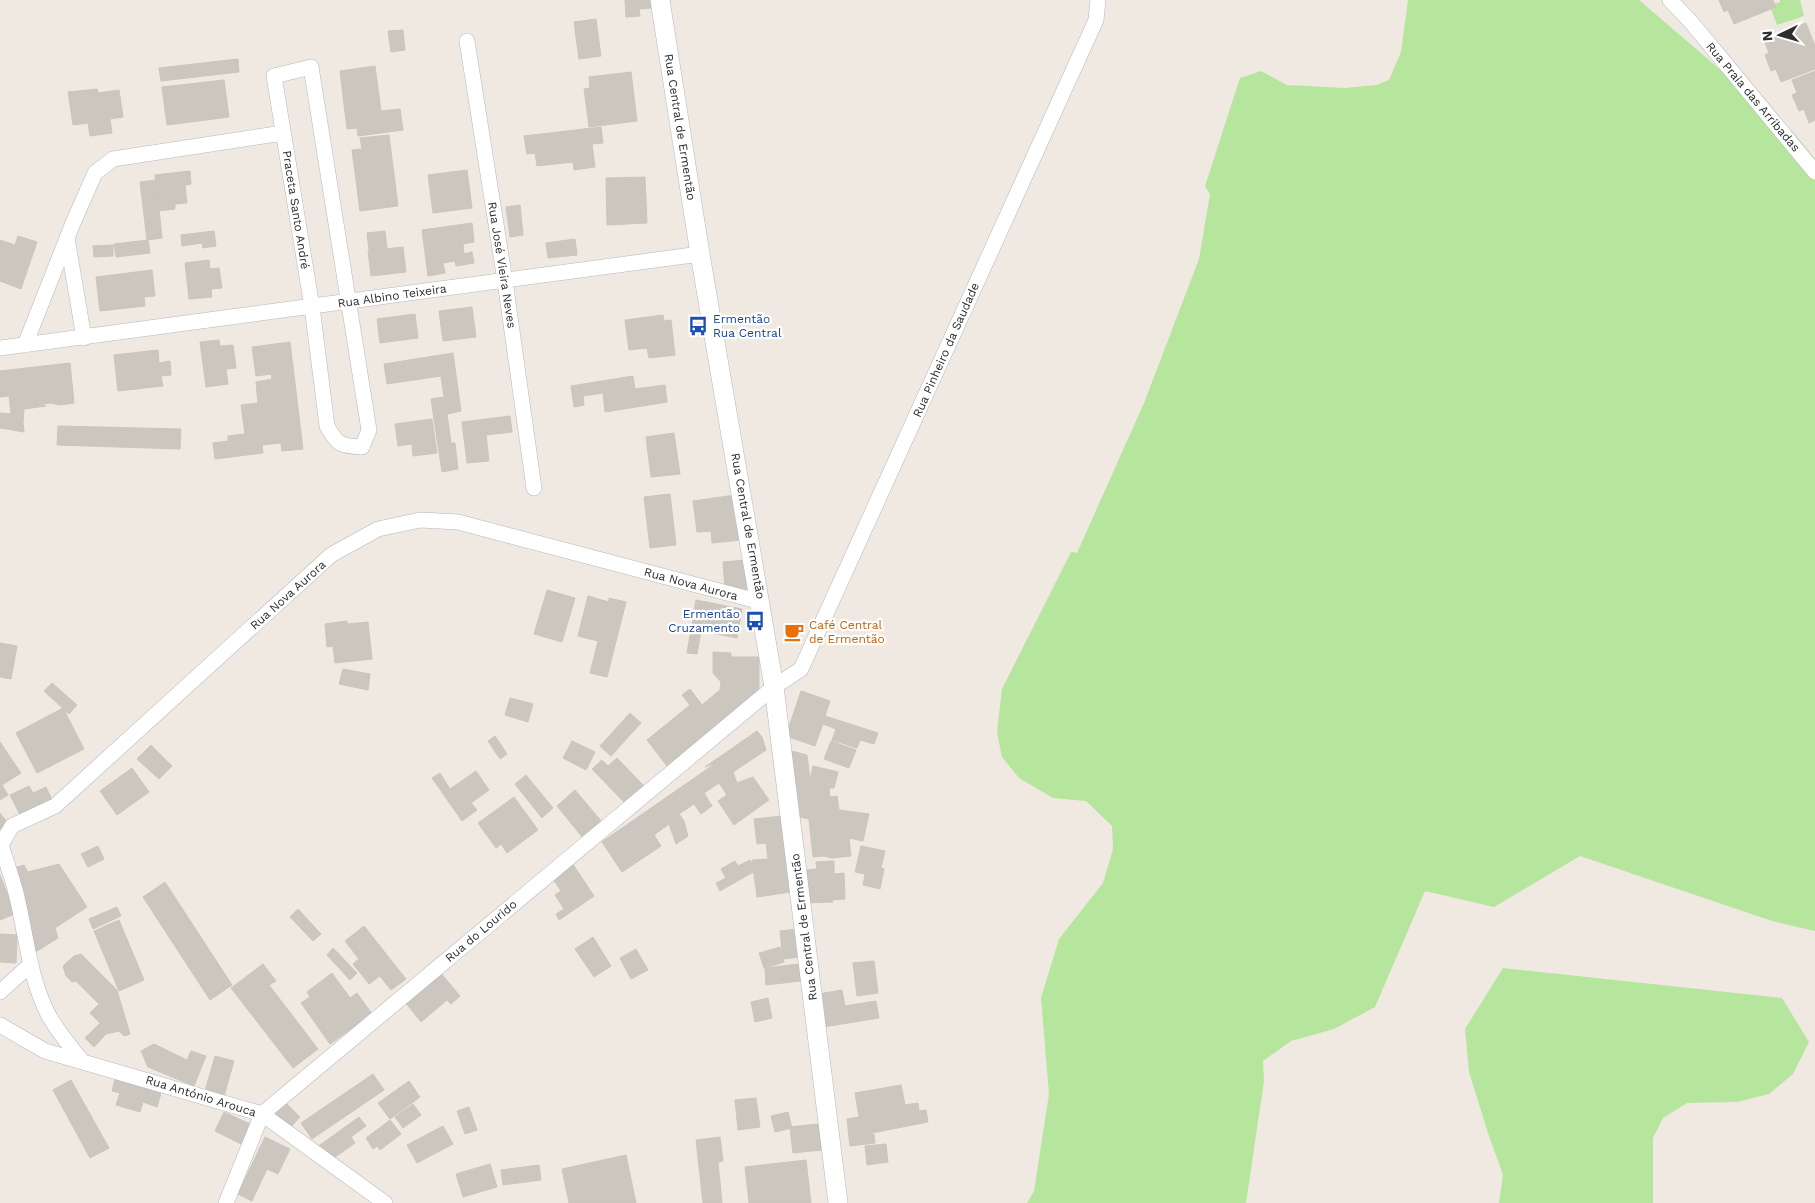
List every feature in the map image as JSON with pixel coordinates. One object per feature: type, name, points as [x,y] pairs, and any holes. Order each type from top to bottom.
[{"type":"street","name":"Rua Central de Ermentão","points":[[660,0],[700,254],[761,602],[774,687],[838,1203]]},
{"type":"street","name":"Rua Pinheiro da Saudade","points":[[774,687],[800,669],[1096,20],[1098,0]]},
{"type":"street","name":"Rua Praia das Arribadas","points":[[1670,0],[1691,22],[1815,172]]},
{"type":"street","name":"Rua José Vieira Neves","points":[[467,42],[505,281],[534,488]]},
{"type":"street","name":"Praceta Santo André","points":[[311,67],[350,302],[369,430],[362,447],[345,446],[334,438],[327,426],[312,307],[274,76],[311,67]]},
{"type":"street","points":[[25,345],[95,173],[113,159],[283,133]]},
{"type":"street","points":[[67,238],[84,338]]},
{"type":"street","name":"Rua Albino Teixeira","points":[[0,348],[700,254]]},
{"type":"street","name":"Rua Nova Aurora","points":[[82,1061],[48,1014],[31,964],[16,893],[1,845],[12,826],[55,806],[331,556],[378,528],[420,520],[458,522],[761,602]]},
{"type":"street","name":"Rua do Lourido","points":[[226,1203],[262,1114],[774,687]]},
{"type":"street","points":[[0,992],[31,964]]},
{"type":"street","name":"Rua António Arouca","points":[[0,1025],[45,1051],[262,1114],[384,1203]]},
{"type":"green space","points":[[1408,0],[1639,0],[1794,133],[1815,159],[1815,931],[1772,921],[1580,856],[1494,907],[1425,891],[1375,1007],[1334,1029],[1291,1041],[1263,1061],[1264,1081],[1246,1203],[1027,1203],[1034,1191],[1049,1094],[1041,998],[1059,939],[1103,883],[1113,849],[1112,826],[1086,801],[1053,798],[1019,778],[1002,757],[997,732],[1002,689],[1071,552],[1077,553],[1144,403],[1199,259],[1210,194],[1205,186],[1240,78],[1261,71],[1287,85],[1345,88],[1376,85],[1389,80],[1401,52]]},
{"type":"green space","points":[[1780,0],[1800,0],[1804,16],[1777,25],[1770,6],[1780,2]]},
{"type":"green space","points":[[1503,968],[1782,998],[1809,1042],[1793,1074],[1769,1094],[1737,1102],[1687,1103],[1663,1118],[1653,1138],[1653,1203],[1499,1203],[1503,1175],[1469,1072],[1465,1029]]},
{"type":"building","points":[[625,0],[650,0],[651,8],[639,9],[640,16],[626,17]]},
{"type":"building","points":[[1719,0],[1773,0],[1776,7],[1734,24],[1728,10],[1724,12]]},
{"type":"building","points":[[596,19],[601,56],[579,59],[574,22]]},
{"type":"building","points":[[1806,23],[1815,46],[1815,69],[1781,82],[1776,69],[1771,71],[1765,55],[1769,53],[1764,40]]},
{"type":"building","points":[[403,30],[405,50],[391,52],[388,31]]},
{"type":"building","points":[[238,59],[239,72],[161,81],[159,68]]},
{"type":"building","points":[[375,66],[381,111],[400,109],[403,130],[358,136],[357,128],[347,129],[340,71]]},
{"type":"building","points":[[1815,71],[1815,120],[1809,123],[1804,109],[1799,111],[1792,95],[1797,93],[1792,80]]},
{"type":"building","points":[[631,72],[637,121],[589,127],[584,89],[590,88],[589,77]]},
{"type":"building","points":[[224,80],[229,117],[167,125],[162,87]]},
{"type":"building","points":[[97,89],[98,93],[119,90],[123,117],[110,119],[112,133],[90,136],[88,123],[73,125],[68,92]]},
{"type":"building","points":[[601,127],[603,143],[592,144],[595,167],[574,170],[573,162],[537,166],[535,153],[527,154],[524,136]]},
{"type":"building","points":[[389,135],[398,206],[360,211],[352,150],[362,149],[360,138]]},
{"type":"building","points":[[467,170],[472,208],[433,213],[428,175]]},
{"type":"building","points":[[190,171],[191,184],[185,185],[187,203],[175,204],[175,209],[158,211],[155,175]]},
{"type":"building","points":[[645,177],[647,223],[607,225],[606,178]]},
{"type":"building","points":[[156,180],[162,238],[147,240],[140,182]]},
{"type":"building","points":[[520,205],[523,235],[510,237],[506,207]]},
{"type":"building","points":[[472,223],[474,242],[463,244],[464,254],[472,252],[474,263],[456,266],[455,261],[443,263],[445,273],[428,276],[422,230]]},
{"type":"building","points":[[214,231],[216,246],[203,248],[202,243],[182,246],[181,235]]},
{"type":"building","points":[[385,231],[387,248],[369,250],[367,233]]},
{"type":"building","points":[[18,236],[37,242],[21,289],[0,281],[0,240],[15,245]]},
{"type":"building","points":[[575,239],[577,255],[548,258],[546,243]]},
{"type":"building","points":[[148,240],[150,253],[116,257],[114,244]]},
{"type":"building","points":[[113,245],[113,256],[94,257],[93,246]]},
{"type":"building","points":[[403,247],[406,272],[371,276],[368,251]]},
{"type":"building","points":[[209,260],[210,269],[219,268],[222,288],[211,289],[212,297],[189,299],[185,263]]},
{"type":"building","points":[[152,270],[155,296],[144,297],[145,306],[100,311],[96,277]]},
{"type":"building","points":[[472,307],[476,337],[443,341],[439,311]]},
{"type":"building","points":[[415,314],[418,338],[380,343],[377,319]]},
{"type":"building","points":[[663,315],[664,321],[671,320],[675,355],[649,358],[647,348],[629,350],[625,320]]},
{"type":"building","points":[[219,340],[220,346],[233,345],[236,368],[226,369],[228,384],[206,387],[200,342]]},
{"type":"building","points":[[290,342],[303,449],[282,451],[281,443],[262,445],[263,453],[215,459],[213,443],[228,441],[228,436],[245,434],[241,405],[258,403],[256,382],[272,379],[271,374],[256,376],[252,347]]},
{"type":"building","points":[[158,350],[159,363],[170,361],[171,375],[161,376],[163,386],[118,391],[114,355]]},
{"type":"building","points":[[453,353],[461,411],[447,414],[451,443],[455,443],[458,469],[442,472],[431,399],[444,397],[441,376],[387,384],[384,364]]},
{"type":"building","points":[[70,363],[74,403],[60,405],[50,403],[38,405],[46,406],[24,409],[24,432],[0,428],[0,413],[11,414],[9,396],[0,397],[0,371]]},
{"type":"building","points":[[633,376],[635,389],[665,385],[667,402],[605,412],[603,393],[583,396],[584,405],[574,407],[571,386]]},
{"type":"building","points":[[510,416],[512,432],[486,435],[489,461],[467,463],[462,422]]},
{"type":"building","points":[[432,419],[437,453],[413,456],[412,444],[398,446],[395,424]]},
{"type":"building","points":[[58,426],[181,429],[180,449],[57,445]]},
{"type":"building","points":[[674,433],[680,474],[651,477],[646,437]]},
{"type":"building","points":[[670,494],[676,545],[650,548],[644,497]]},
{"type":"building","points":[[735,495],[741,540],[712,543],[711,531],[697,532],[693,501]]},
{"type":"building","points":[[747,560],[749,589],[725,591],[723,562]]},
{"type":"building","points":[[547,590],[575,598],[562,642],[534,634]]},
{"type":"building","points":[[588,596],[609,602],[609,598],[626,602],[607,677],[590,673],[598,641],[578,636]]},
{"type":"building","points":[[696,600],[742,609],[737,638],[701,631],[697,654],[687,653]]},
{"type":"building","points":[[347,621],[347,624],[368,622],[372,659],[335,663],[333,646],[327,647],[325,624]]},
{"type":"building","points":[[0,643],[17,646],[11,679],[0,677]]},
{"type":"building","points":[[713,652],[731,653],[731,657],[759,657],[759,693],[667,766],[647,740],[690,705],[682,695],[690,689],[702,705],[720,690],[721,682],[713,673]]},
{"type":"building","points":[[343,669],[370,674],[368,690],[339,684]]},
{"type":"building","points":[[52,683],[77,705],[69,714],[44,691]]},
{"type":"building","points":[[801,691],[830,701],[825,716],[878,733],[874,744],[860,740],[857,748],[832,740],[836,729],[823,724],[815,746],[786,736]]},
{"type":"building","points":[[510,698],[533,704],[528,722],[505,715]]},
{"type":"building","points":[[63,708],[84,749],[37,773],[16,733]]},
{"type":"building","points":[[630,713],[641,723],[611,756],[600,746]]},
{"type":"building","points":[[757,731],[762,737],[766,750],[733,772],[737,783],[753,777],[769,800],[734,825],[718,801],[727,795],[719,783],[704,793],[712,806],[701,814],[694,804],[679,814],[684,821],[688,836],[676,844],[669,824],[654,835],[661,846],[622,872],[602,842],[716,763],[705,767]]},
{"type":"building","points":[[495,736],[507,754],[500,759],[488,741]]},
{"type":"building","points":[[572,741],[595,752],[586,770],[563,758]]},
{"type":"building","points":[[831,741],[856,750],[849,768],[824,759]]},
{"type":"building","points":[[0,742],[21,773],[2,785],[8,795],[0,800]]},
{"type":"building","points":[[151,745],[172,766],[159,779],[137,759]]},
{"type":"building","points":[[788,750],[807,755],[810,780],[813,766],[838,772],[834,788],[829,788],[830,797],[837,796],[839,810],[869,814],[863,841],[849,838],[851,856],[813,857],[809,819],[796,816]]},
{"type":"building","points":[[617,758],[645,787],[626,804],[592,769],[602,760],[608,766]]},
{"type":"building","points":[[132,768],[149,792],[117,815],[100,791]]},
{"type":"building","points":[[476,771],[489,790],[471,803],[477,810],[462,821],[432,778],[440,773],[450,789]]},
{"type":"building","points":[[526,775],[553,808],[542,818],[515,784]]},
{"type":"building","points":[[29,786],[33,793],[46,787],[53,802],[21,817],[10,795]]},
{"type":"building","points":[[575,790],[602,822],[583,838],[557,806]]},
{"type":"building","points":[[514,797],[538,830],[507,853],[501,844],[496,848],[478,823]]},
{"type":"building","points":[[0,813],[7,822],[0,829]]},
{"type":"building","points":[[782,816],[791,892],[757,897],[752,860],[768,859],[766,843],[757,844],[754,819]]},
{"type":"building","points":[[98,846],[104,859],[88,867],[81,854]]},
{"type":"building","points":[[861,846],[885,851],[881,868],[884,869],[880,889],[863,885],[865,874],[855,872]]},
{"type":"building","points":[[750,860],[755,871],[720,891],[716,883],[726,878],[721,869],[735,861],[738,866]]},
{"type":"building","points":[[834,861],[834,874],[844,873],[845,899],[832,900],[833,902],[808,903],[807,870],[817,869],[816,862]]},
{"type":"building","points":[[572,863],[594,896],[559,920],[556,914],[564,909],[555,895],[561,891],[551,876]]},
{"type":"building","points":[[59,864],[87,907],[55,928],[58,938],[34,953],[11,869],[24,865],[28,872]]},
{"type":"building","points":[[0,875],[15,914],[0,920]]},
{"type":"building","points":[[165,882],[232,985],[210,1000],[143,897]]},
{"type":"building","points":[[117,907],[121,916],[93,929],[89,919]]},
{"type":"building","points":[[298,909],[321,934],[313,941],[290,917]]},
{"type":"building","points":[[119,920],[144,980],[119,991],[94,931]]},
{"type":"building","points":[[364,926],[406,979],[391,990],[380,976],[369,984],[353,964],[359,959],[345,941]]},
{"type":"building","points":[[796,929],[800,957],[783,959],[780,931]]},
{"type":"building","points":[[0,934],[17,935],[16,963],[0,962]]},
{"type":"building","points":[[593,937],[611,966],[594,977],[575,949]]},
{"type":"building","points":[[780,947],[784,962],[764,968],[759,953]]},
{"type":"building","points":[[333,948],[357,973],[350,980],[327,955]]},
{"type":"building","points":[[636,949],[648,970],[631,979],[620,958]]},
{"type":"building","points":[[81,954],[117,990],[130,1034],[124,1036],[119,1031],[106,1034],[94,1047],[85,1038],[100,1023],[90,1013],[99,1004],[76,981],[72,982],[66,976],[63,966],[74,956]]},
{"type":"building","points":[[874,961],[878,993],[857,996],[853,963]]},
{"type":"building","points":[[263,964],[276,981],[269,985],[318,1049],[293,1068],[231,988]]},
{"type":"building","points":[[799,964],[801,981],[766,985],[765,968]]},
{"type":"building","points":[[440,972],[460,996],[451,1004],[447,1000],[421,1022],[405,1002]]},
{"type":"building","points":[[332,973],[350,998],[357,993],[372,1014],[330,1044],[301,1003],[310,997],[307,992]]},
{"type":"building","points":[[842,990],[845,1006],[876,1001],[879,1018],[823,1027],[818,994]]},
{"type":"building","points":[[768,998],[772,1018],[755,1022],[751,1002]]},
{"type":"building","points":[[154,1044],[187,1060],[191,1051],[206,1056],[194,1086],[148,1067],[141,1051]]},
{"type":"building","points":[[215,1056],[234,1061],[224,1096],[205,1091]]},
{"type":"building","points":[[373,1074],[384,1090],[312,1139],[301,1123]]},
{"type":"building","points":[[115,1079],[161,1093],[157,1107],[143,1102],[140,1112],[116,1105],[120,1093],[112,1091]]},
{"type":"building","points":[[71,1080],[109,1148],[90,1158],[53,1090]]},
{"type":"building","points":[[409,1081],[420,1097],[390,1119],[378,1103]]},
{"type":"building","points":[[901,1085],[905,1105],[918,1103],[919,1111],[926,1110],[928,1122],[862,1135],[855,1093]]},
{"type":"building","points":[[756,1098],[760,1127],[738,1130],[735,1100]]},
{"type":"building","points":[[286,1103],[300,1117],[285,1133],[271,1119]]},
{"type":"building","points":[[413,1104],[421,1115],[403,1128],[395,1117]]},
{"type":"building","points":[[469,1107],[477,1130],[465,1134],[457,1111]]},
{"type":"building","points":[[224,1112],[252,1125],[243,1145],[215,1131]]},
{"type":"building","points":[[788,1112],[792,1128],[775,1132],[771,1116]]},
{"type":"building","points":[[359,1117],[366,1126],[351,1137],[355,1143],[324,1165],[313,1150]]},
{"type":"building","points":[[859,1117],[861,1136],[874,1134],[875,1143],[850,1146],[847,1119]]},
{"type":"building","points":[[390,1120],[401,1134],[380,1150],[377,1146],[373,1149],[366,1138]]},
{"type":"building","points":[[818,1124],[822,1150],[793,1153],[790,1127]]},
{"type":"building","points":[[443,1126],[453,1144],[417,1163],[407,1145]]},
{"type":"building","points":[[265,1137],[290,1149],[278,1174],[267,1169],[252,1201],[238,1194]]},
{"type":"building","points":[[720,1137],[723,1161],[718,1162],[722,1203],[703,1203],[696,1140]]},
{"type":"building","points":[[886,1144],[888,1162],[867,1165],[865,1146]]},
{"type":"building","points":[[626,1155],[636,1203],[569,1203],[562,1169]]},
{"type":"building","points":[[806,1160],[811,1203],[749,1203],[745,1167]]},
{"type":"building","points":[[490,1164],[497,1187],[463,1197],[456,1174]]},
{"type":"building","points":[[539,1165],[541,1180],[503,1185],[501,1170]]},
{"type":"place","name":"Ermentão Rua Central","points":[[698,326]]},
{"type":"place","name":"Ermentão Cruzamento","points":[[755,621]]},
{"type":"place","name":"Café Central de Ermentão","points":[[794,632]]}]
